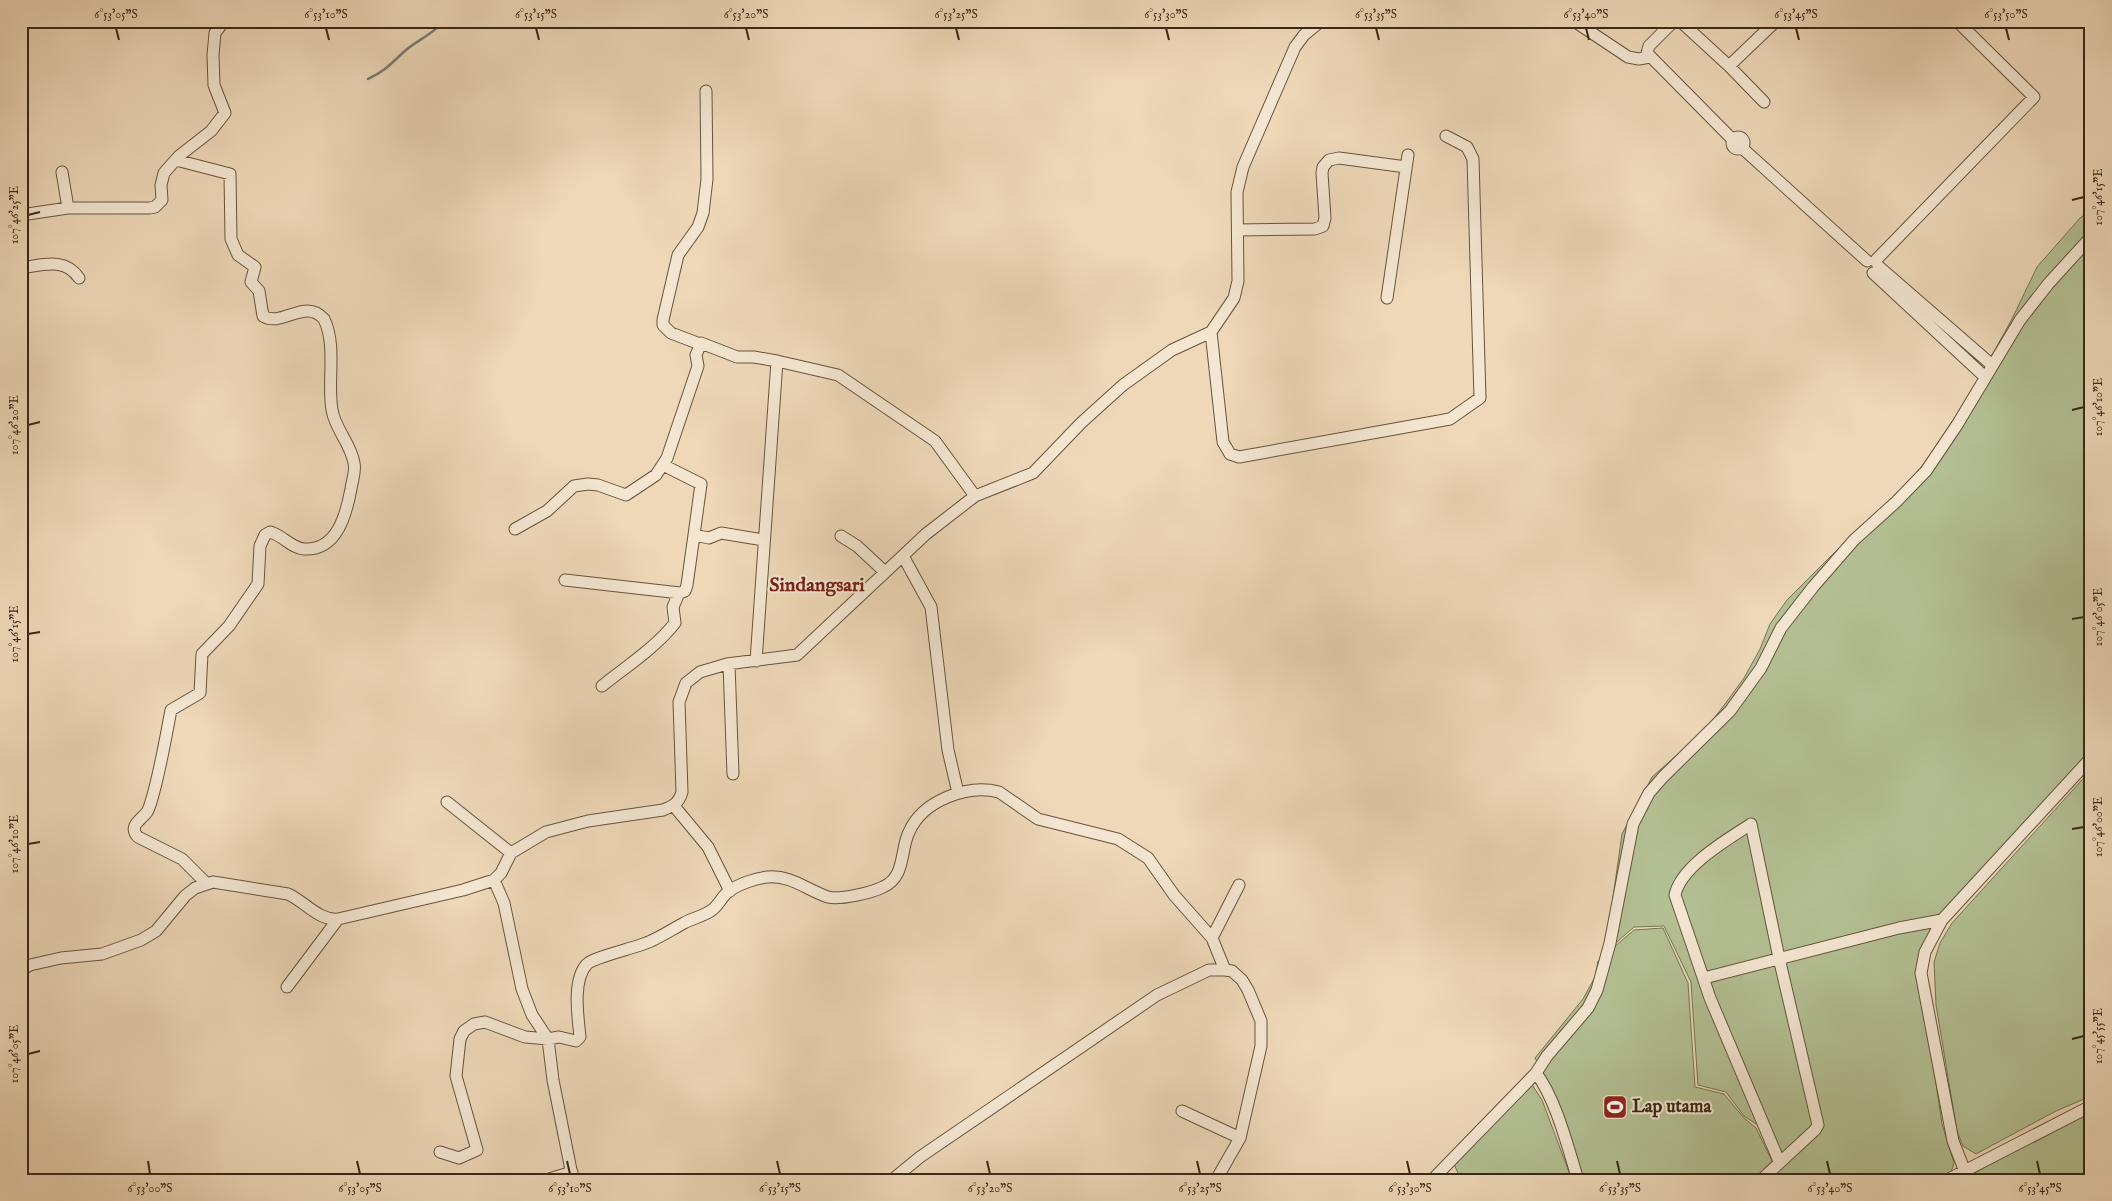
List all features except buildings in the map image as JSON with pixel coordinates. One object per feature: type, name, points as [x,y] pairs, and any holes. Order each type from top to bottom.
[{"type":"street","points":[[21,215],[68,208],[155,206],[162,200],[161,185],[164,173],[181,155],[211,131],[225,113],[214,85],[215,33],[224,21]]},
{"type":"street","points":[[21,970],[30,965],[61,958],[94,956],[141,940],[156,931],[185,896],[195,888],[206,883],[213,882],[288,894],[332,920],[464,890],[494,880],[501,873],[510,853],[546,832],[588,821],[663,810],[674,806],[680,799],[682,792],[679,702],[686,683],[700,672],[729,664],[797,655],[926,534],[976,496],[1033,473],[1081,423],[1123,385],[1172,350],[1211,332],[1234,298],[1238,281],[1238,192],[1243,167],[1294,47],[1304,35],[1321,21]]},
{"type":"street","points":[[1574,21],[1628,57],[1639,59],[1650,57]]},
{"type":"street","points":[[1674,21],[1649,46],[1647,53],[1650,57],[1737,144],[1873,265],[1992,365]]},
{"type":"street","points":[[1680,21],[1729,66],[1764,102]]},
{"type":"street","points":[[1729,66],[1776,21]]},
{"type":"street","points":[[1873,265],[2034,97],[1957,21]]},
{"type":"street","points":[[706,91],[707,179],[703,213],[698,227],[678,255],[663,324],[671,333],[700,344],[703,343],[737,357],[776,360],[838,375],[935,441],[976,496]]},
{"type":"street","points":[[1211,332],[1223,442],[1230,454],[1239,457],[1450,419],[1480,398],[1473,159],[1467,147],[1446,136]]},
{"type":"street","points":[[181,155],[230,174],[231,239],[238,254],[255,266],[251,282],[259,292],[262,316],[272,319],[302,310],[314,312],[324,319],[329,338],[332,411],[353,458],[355,468],[345,516],[329,542],[322,546],[302,549],[274,533],[270,532],[265,535],[260,546],[258,584],[229,626],[202,654],[200,692],[171,710],[154,792],[148,811],[136,823],[134,833],[138,837],[182,859],[206,883]]},
{"type":"street","points":[[1238,230],[1315,229],[1322,226],[1325,218],[1322,173],[1323,167],[1329,160],[1339,158],[1407,161],[1387,298]]},
{"type":"street","points":[[62,172],[68,208]]},
{"type":"street","points":[[1432,1180],[1536,1073],[1547,1056],[1588,1008],[1597,990],[1610,943],[1633,824],[1650,794],[1663,777],[1730,712],[1761,668],[1781,628],[1807,594],[1854,540],[1896,502],[1926,471],[2020,320],[2049,283],[2091,237]]},
{"type":"street","points":[[21,268],[62,264],[70,267],[79,278]]},
{"type":"street","points":[[1873,265],[1985,376]]},
{"type":"street","points":[[515,529],[547,511],[574,486],[598,485],[626,495],[656,475],[667,458],[698,366],[696,355],[700,344]]},
{"type":"street","points":[[756,661],[776,360]]},
{"type":"street","points":[[565,580],[679,593],[685,591],[701,484],[663,465]]},
{"type":"street","points":[[694,535],[709,538],[721,534],[764,540]]},
{"type":"street","points":[[841,536],[857,546],[885,572]]},
{"type":"street","points":[[903,556],[931,607],[948,750],[958,793]]},
{"type":"street","points":[[602,686],[648,650],[675,623],[673,607],[679,593]]},
{"type":"street","points":[[729,664],[733,774]]},
{"type":"street","points":[[1964,1170],[1953,1142],[1921,973],[1925,952],[1942,920],[2091,758]]},
{"type":"street","points":[[440,1152],[459,1158],[477,1150],[456,1076],[460,1039],[464,1031],[474,1024],[485,1022],[525,1037],[548,1039],[559,1037],[576,1041],[580,1037],[577,1007],[578,990],[582,973],[588,962],[650,942],[712,910],[730,890],[758,878],[770,876],[790,878],[830,898],[850,896],[884,887],[897,877],[909,832],[921,815],[939,802],[966,791],[992,790],[1000,792],[1038,818],[1118,838],[1148,858],[1174,895],[1212,938],[1225,970]]},
{"type":"street","points":[[447,802],[510,853]]},
{"type":"street","points":[[674,806],[708,847],[730,890]]},
{"type":"street","points":[[1761,1180],[1779,1161],[1816,1130],[1818,1125],[1779,958],[1751,824],[1720,845],[1693,867],[1679,882],[1675,895],[1710,998],[1779,1161]]},
{"type":"street","points":[[494,880],[504,903],[522,989],[531,1012],[548,1039],[553,1080],[572,1176],[546,1180]]},
{"type":"street","points":[[1212,938],[1239,885]]},
{"type":"street","points":[[286,987],[338,919]]},
{"type":"street","points":[[1704,978],[1908,926],[1942,920]]},
{"type":"street","points":[[892,1180],[920,1157],[1157,994],[1209,970],[1225,970],[1232,971],[1242,980],[1261,1021],[1261,1046],[1240,1138],[1216,1180]]},
{"type":"street","points":[[1536,1073],[1543,1082],[1578,1180]]},
{"type":"street","points":[[1947,1180],[2091,1106]]},
{"type":"street","points":[[1182,1111],[1240,1138]]},
{"type":"green space","points":[[2091,210],[2091,752],[1943,912],[1923,967],[1933,1063],[1942,1124],[1954,1163],[1951,1172],[1938,1180],[1769,1180],[1779,1168],[1759,1126],[1744,1116],[1726,1092],[1698,1085],[1691,982],[1664,926],[1634,927],[1601,956],[1609,925],[1622,834],[1652,777],[1704,731],[1744,678],[1760,649],[1770,624],[1787,600],[1851,536],[1893,499],[1922,466],[1939,443],[1982,373],[2012,319],[2037,267],[2080,218]]},
{"type":"green space","points":[[2091,770],[2091,1096],[2056,1111],[1976,1154],[1963,1146],[1957,1131],[1936,1005],[1934,962],[1940,943],[1952,923]]},
{"type":"green space","points":[[1663,928],[1688,983],[1695,1087],[1724,1094],[1744,1118],[1756,1128],[1773,1163],[1760,1180],[1582,1180],[1551,1089],[1535,1058],[1583,999],[1595,977],[1598,961],[1634,930]]},
{"type":"green space","points":[[1531,1083],[1542,1100],[1572,1180],[1461,1180],[1454,1164]]},
{"type":"green space","points":[[2091,1112],[2091,1180],[1962,1180],[2050,1131]]},
{"type":"waterway","points":[[368,79],[384,69],[444,21]]},
{"type":"place","name":"Lap utama","points":[[1615,1107]]},
{"type":"district","name":"Sindangsari","points":[[817,585]]}]
